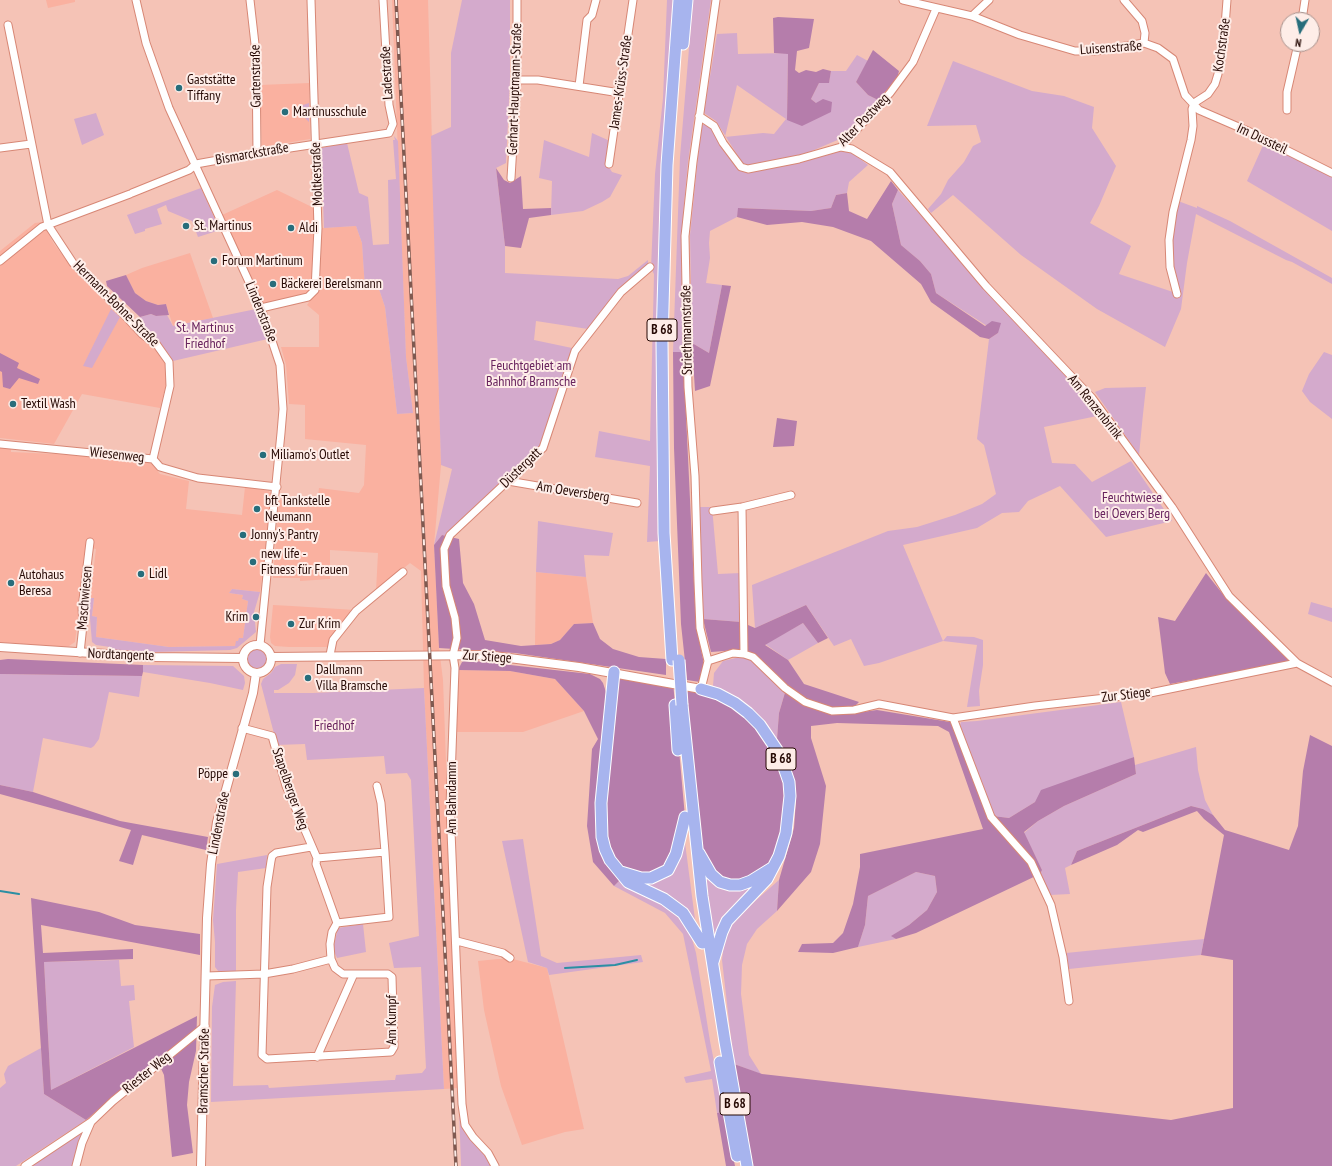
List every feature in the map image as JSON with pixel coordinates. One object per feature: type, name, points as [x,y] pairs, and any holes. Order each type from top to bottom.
[{"type":"highway","name":"B 68","points":[[679,0],[667,165],[662,342],[664,533],[679,705],[696,850],[712,965],[747,1166]]},
{"type":"highway","name":"B 68","points":[[675,660],[669,350],[674,166],[686,0]]},
{"type":"highway","name":"B 68","points":[[614,672],[601,803],[601,823],[605,849],[619,872],[628,882],[674,905],[683,913],[702,943]]},
{"type":"highway","name":"B 68","points":[[701,689],[718,694],[748,713],[760,725],[779,753],[788,782],[789,813],[783,845],[767,879],[727,921],[712,965]]},
{"type":"highway","name":"B 68","points":[[679,705],[685,817],[702,943],[739,1166]]},
{"type":"highway","name":"B 68","points":[[619,872],[641,878],[651,878],[668,870],[676,854],[685,817]]},
{"type":"highway","name":"B 68","points":[[696,850],[711,874],[720,882],[730,885],[740,885],[751,881],[774,866]]},
{"type":"street","name":"Lindenstraße","points":[[136,0],[146,42],[169,108],[261,308],[280,365],[283,409],[277,487],[260,645]]},
{"type":"street","name":"Gartenstraße","points":[[250,0],[256,53],[257,152]]},
{"type":"street","name":"Moltkestraße","points":[[261,308],[308,297],[315,290],[318,228],[311,0]]},
{"type":"street","name":"Ladestraße","points":[[379,135],[389,133],[393,124],[389,105],[383,0]]},
{"type":"street","name":"Gerhart-Hauptmann-Straße","points":[[511,178],[517,80],[517,0]]},
{"type":"street","points":[[579,86],[587,20],[592,15],[596,0]]},
{"type":"street","name":"James-Krüss-Straße","points":[[609,164],[633,0]]},
{"type":"street","name":"Striethmannstraße","points":[[701,689],[708,662],[700,628],[695,476],[688,387],[685,236],[699,116],[716,0]]},
{"type":"street","name":"Luisenstraße","points":[[904,0],[936,9],[972,16],[1020,35],[1075,51],[1096,50],[1144,43],[1158,48],[1173,59],[1185,95],[1194,103]]},
{"type":"street","points":[[972,16],[989,0]]},
{"type":"street","points":[[1124,0],[1142,21],[1145,33],[1144,43]]},
{"type":"street","name":"Kochstraße","points":[[1194,103],[1208,94],[1215,84],[1224,39],[1227,0]]},
{"type":"street","points":[[1303,12],[1305,0]]},
{"type":"street","name":"Alter Postweg","points":[[699,116],[714,126],[724,143],[742,167],[748,169],[799,159],[841,147],[890,93],[912,62],[936,9]]},
{"type":"street","name":"Hermann-Bohne-Straße","points":[[8,26],[48,225],[73,263],[102,290],[142,334],[157,345],[169,362],[169,392],[153,459]]},
{"type":"street","points":[[1287,110],[1287,92],[1296,52]]},
{"type":"street","points":[[517,80],[538,80],[620,93]]},
{"type":"street","points":[[1177,294],[1170,266],[1169,240],[1173,212],[1191,140],[1193,126],[1192,109],[1194,103]]},
{"type":"street","name":"Im Dussteil","points":[[1194,103],[1199,110],[1257,135],[1332,173]]},
{"type":"street","name":"Bismarckstraße","points":[[48,225],[131,194],[189,170],[196,164],[257,152],[379,135]]},
{"type":"street","points":[[0,148],[31,144]]},
{"type":"street","name":"Am Renzenbrink","points":[[841,147],[852,149],[890,172],[986,286],[1092,398],[1172,507],[1229,596],[1297,663],[1332,682]]},
{"type":"street","points":[[0,261],[42,227],[48,225]]},
{"type":"street","name":"Düstergatt","points":[[453,655],[457,638],[455,618],[446,586],[444,549],[450,535],[543,448],[575,351],[621,292],[650,267]]},
{"type":"street","name":"Wiesenweg","points":[[0,444],[153,459],[160,467],[198,478],[277,487]]},
{"type":"street","name":"Am Oeversberg","points":[[508,481],[638,502]]},
{"type":"street","points":[[713,511],[742,507],[791,495]]},
{"type":"street","points":[[708,662],[733,653],[744,654],[742,507]]},
{"type":"street","name":"Maschwiesen","points":[[80,653],[83,624],[82,608],[90,542]]},
{"type":"street","points":[[330,655],[332,640],[356,611],[403,572]]},
{"type":"street","points":[[260,645],[268,649],[271,657],[270,666],[267,669],[256,673],[247,669],[242,658],[248,647],[260,645]]},
{"type":"street","name":"Nordtangente","points":[[0,648],[152,657],[242,658]]},
{"type":"street","name":"Zur Stiege","points":[[744,654],[753,657],[785,688],[818,708],[832,712],[854,710],[879,704],[953,718],[1035,706],[1150,693],[1297,663]]},
{"type":"street","name":"Zur Stiege","points":[[271,657],[330,655],[453,655],[513,658],[614,672],[701,689]]},
{"type":"street","name":"Am Bahndamm","points":[[453,655],[455,668],[450,806],[457,941],[462,1104],[465,1125],[488,1153],[495,1166]]},
{"type":"street","name":"Lindenstraße","points":[[207,976],[208,891],[213,844],[224,794],[253,694],[256,673]]},
{"type":"street","points":[[953,718],[991,817],[1032,862],[1051,905],[1063,957],[1069,1001]]},
{"type":"street","name":"Stapelberger Weg","points":[[242,728],[272,736],[286,786],[310,847]]},
{"type":"street","points":[[207,976],[264,974],[293,969],[331,959],[330,944],[332,932],[338,923],[389,917],[381,804],[377,786]]},
{"type":"street","points":[[264,974],[267,887],[272,856],[276,853],[310,847],[316,858],[316,864],[338,923]]},
{"type":"street","points":[[316,858],[385,852]]},
{"type":"street","points":[[457,941],[503,953],[510,958]]},
{"type":"street","name":"Am Kumpf","points":[[264,974],[262,1055],[268,1059],[391,1052],[394,1047],[392,977],[388,974],[353,976],[343,974],[335,968],[331,959]]},
{"type":"street","name":"Bramscher Straße","points":[[201,1166],[207,976]]},
{"type":"street","points":[[317,1057],[353,976]]},
{"type":"street","name":"Riester Weg","points":[[25,1166],[91,1122],[113,1101],[205,1026]]},
{"type":"street","name":"Riester Weg","points":[[76,1166],[82,1143],[91,1122]]},
{"type":"shaded area","points":[[46,0],[75,0],[75,2],[48,8]]},
{"type":"shaded area","points":[[392,0],[428,0],[441,465],[434,545],[439,648],[443,680],[458,1088],[444,1089],[424,688],[421,571],[410,563],[376,591],[378,553],[330,550],[330,579],[300,581],[300,578],[273,578],[279,500],[317,503],[319,488],[359,493],[364,485],[366,445],[305,439],[305,405],[289,404],[286,365],[281,347],[319,347],[319,315],[307,305],[317,290],[321,228],[356,226],[362,243],[365,289],[379,289],[385,307],[397,414],[413,413],[406,357]]},
{"type":"shaded area","points":[[773,18],[814,19],[809,48],[797,51],[795,70],[799,73],[806,70],[816,72],[823,69],[831,71],[829,83],[819,83],[811,99],[816,103],[823,99],[832,102],[831,112],[802,126],[787,120],[788,54],[774,53]]},
{"type":"shaded area","points":[[873,50],[899,71],[897,79],[878,100],[868,95],[856,82]]},
{"type":"shaded area","name":"Martinusschule","points":[[309,83],[310,139],[262,147],[260,85]]},
{"type":"shaded area","points":[[496,168],[504,180],[510,183],[521,176],[523,209],[551,208],[551,215],[529,218],[521,248],[505,246]]},
{"type":"shaded area","points":[[891,181],[898,190],[892,204],[901,245],[920,261],[931,274],[936,293],[985,326],[992,321],[1001,323],[998,333],[989,339],[980,337],[931,302],[921,284],[871,241],[833,227],[802,222],[767,225],[737,217],[738,208],[811,211],[831,208],[836,195],[847,193],[849,211],[867,219]]},
{"type":"shaded area","points":[[277,190],[314,208],[315,227],[311,288],[310,293],[264,305],[222,215]]},
{"type":"shaded area","points":[[42,222],[54,244],[73,269],[128,325],[155,348],[165,363],[166,384],[160,408],[82,394],[54,444],[0,438],[0,251],[35,223]]},
{"type":"shaded area","points":[[190,253],[213,318],[173,326],[166,304],[158,305],[146,301],[135,293],[126,275],[142,268]]},
{"type":"shaded area","points":[[126,275],[135,293],[146,301],[158,305],[166,304],[169,315],[156,316],[151,314],[140,317],[107,286],[106,281]]},
{"type":"shaded area","points":[[722,285],[731,286],[710,386],[695,391],[692,343],[709,353]]},
{"type":"shaded area","points":[[673,352],[683,352],[696,626],[703,659],[703,671],[700,682],[687,680],[681,624],[674,448]]},
{"type":"shaded area","points":[[0,353],[19,363],[17,368],[40,379],[38,384],[19,378],[10,389],[3,387],[2,372],[0,371]]},
{"type":"shaded area","points":[[777,418],[797,421],[794,446],[773,447]]},
{"type":"shaded area","points":[[0,448],[11,449],[11,452],[78,455],[150,462],[160,474],[189,481],[186,509],[242,515],[245,487],[269,491],[272,496],[260,592],[232,589],[229,593],[243,595],[242,599],[248,601],[243,639],[238,641],[235,646],[169,647],[96,637],[97,617],[92,616],[94,599],[90,598],[96,549],[87,547],[75,642],[69,646],[59,647],[0,642]]},
{"type":"shaded area","points":[[442,535],[459,539],[463,583],[474,604],[485,640],[521,646],[551,644],[560,640],[574,624],[593,623],[600,639],[613,649],[639,657],[666,659],[666,675],[515,653],[439,648],[434,545]]},
{"type":"shaded area","points":[[536,572],[586,577],[593,623],[574,624],[560,640],[551,644],[535,645]]},
{"type":"shaded area","points":[[1206,573],[1226,598],[1290,662],[1170,684],[1165,673],[1158,617],[1175,621]]},
{"type":"shaded area","points":[[273,605],[355,610],[329,647],[289,647],[275,646],[271,643],[270,637]]},
{"type":"shaded area","points":[[806,605],[828,638],[818,643],[803,623],[765,645],[788,660],[804,684],[859,702],[847,714],[877,710],[950,722],[969,751],[993,816],[1009,818],[1035,802],[1041,790],[1134,757],[1136,774],[1064,806],[1038,821],[1024,832],[1042,870],[1040,874],[916,933],[896,939],[891,936],[909,925],[927,910],[937,892],[935,876],[916,872],[868,896],[865,925],[858,947],[833,953],[798,952],[802,944],[833,943],[843,933],[853,904],[860,867],[860,854],[983,829],[949,732],[938,726],[837,723],[811,726],[811,738],[826,786],[820,844],[811,872],[777,911],[779,880],[794,828],[796,800],[793,777],[777,739],[779,713],[786,689],[756,655],[738,650],[711,652],[703,619],[741,622],[755,628]]},
{"type":"shaded area","points":[[8,659],[143,665],[143,672],[142,676],[0,674],[0,660]]},
{"type":"shaded area","points":[[466,660],[590,674],[600,679],[603,683],[607,695],[597,815],[620,880],[614,886],[593,862],[587,826],[592,749],[598,739],[584,711],[555,679],[510,671],[458,670],[462,662]]},
{"type":"shaded area","points":[[458,670],[510,671],[555,679],[584,711],[523,732],[457,732]]},
{"type":"shaded area","points":[[614,672],[673,682],[685,817],[676,854],[659,876],[619,871],[602,837]]},
{"type":"shaded area","points":[[681,684],[718,694],[760,725],[789,782],[779,856],[751,881],[720,882],[696,850]]},
{"type":"shaded area","points":[[1310,735],[1332,746],[1332,1166],[752,1166],[734,1064],[762,1074],[1171,1120],[1233,1108],[1233,960],[1201,955],[1224,835],[1204,819],[1197,811],[1143,832],[1138,830],[1117,845],[1071,865],[1077,851],[1191,806],[1203,809],[1213,815],[1225,830],[1289,850],[1298,826],[1303,771]]},
{"type":"shaded area","points":[[0,785],[33,792],[120,821],[208,837],[206,850],[142,835],[133,865],[119,861],[131,830],[0,794]]},
{"type":"shaded area","points":[[31,898],[99,912],[135,925],[200,934],[200,955],[41,925],[43,953],[133,949],[133,959],[44,962],[51,1090],[197,1016],[196,1051],[189,1082],[187,1105],[193,1153],[172,1157],[164,1075],[157,1060],[86,1120],[44,1094]]},
{"type":"shaded area","points":[[513,959],[547,968],[584,1129],[565,1132],[522,1145],[501,1086],[484,1010],[478,961]]},
{"type":"shaded area","points":[[724,1112],[735,1166],[726,1166],[717,1113]]},
{"type":"green space","name":"Feuchtgebiet am Bahnhof Bramsche","points":[[462,0],[510,0],[510,80],[506,163],[496,168],[505,246],[505,273],[618,279],[628,276],[648,260],[648,264],[588,329],[536,321],[534,340],[572,348],[542,444],[449,531],[446,536],[442,535],[434,545],[452,469],[441,465],[431,136],[451,127],[451,53]]},
{"type":"green space","points":[[667,0],[674,0],[666,97],[656,392],[660,541],[647,542],[650,466],[595,457],[599,431],[650,441],[654,274],[651,268],[655,174],[663,98]]},
{"type":"green space","points":[[693,0],[711,0],[688,162],[681,238],[683,352],[673,352],[680,157]]},
{"type":"green space","points":[[737,33],[738,54],[788,53],[787,120],[816,103],[811,99],[819,83],[829,82],[831,71],[846,71],[857,55],[868,61],[856,82],[868,95],[878,100],[847,136],[800,156],[748,166],[743,164],[726,137],[763,133],[774,134],[786,119],[737,85],[725,136],[716,121],[704,113],[717,34]]},
{"type":"green space","points":[[953,61],[1032,91],[1064,96],[1094,107],[1092,128],[1116,166],[1090,223],[1131,246],[1119,274],[1173,292],[1171,241],[1178,201],[1197,208],[1197,206],[1230,221],[1332,278],[1332,284],[1292,262],[1196,214],[1187,263],[1181,309],[1165,347],[1097,309],[1021,255],[953,195],[931,213],[928,209],[941,194],[948,180],[964,162],[973,146],[981,142],[976,125],[927,126]]},
{"type":"green space","points":[[309,103],[309,122],[297,110],[303,105]]},
{"type":"green space","points":[[96,113],[104,135],[82,145],[74,119]]},
{"type":"green space","points":[[705,124],[711,127],[738,168],[841,150],[851,152],[868,165],[849,182],[847,193],[836,195],[831,208],[811,211],[739,208],[737,217],[710,231],[710,258],[706,283],[722,285],[709,353],[692,343],[690,235],[701,126]]},
{"type":"green space","points":[[592,133],[610,141],[607,164],[612,172],[622,175],[610,197],[602,202],[583,211],[551,215],[552,181],[539,178],[544,140],[589,157]]},
{"type":"green space","points":[[394,136],[398,141],[406,357],[413,413],[397,414],[385,307],[379,289],[365,289],[362,243],[356,226],[324,228],[321,148],[347,143],[359,193],[368,197],[373,245],[389,244],[388,180],[396,179]]},
{"type":"green space","points":[[1265,141],[1332,175],[1332,231],[1247,181]]},
{"type":"green space","points":[[201,188],[220,230],[198,237],[192,221],[168,211],[166,205],[157,209],[162,224],[145,229],[145,231],[135,234],[127,215]]},
{"type":"green space","name":"Feuchtwiese bei Oevers Berg","points":[[898,190],[1088,401],[1097,416],[1044,427],[1052,463],[1075,464],[1092,482],[1131,461],[1172,521],[1106,537],[1060,486],[1028,501],[1019,512],[1002,513],[977,528],[903,545],[943,641],[879,663],[864,666],[851,639],[834,646],[806,605],[755,628],[752,585],[888,531],[917,527],[955,515],[982,504],[996,494],[984,445],[977,439],[989,339],[998,333],[936,293],[931,274],[920,261],[901,245],[892,204]]},
{"type":"green space","name":"St. Martinus Friedhof","points":[[261,308],[272,338],[173,361],[156,338],[139,322],[140,317],[151,314],[156,316],[167,315],[173,326]]},
{"type":"green space","points":[[111,309],[120,317],[92,368],[83,366]]},
{"type":"green space","points":[[1324,352],[1332,355],[1332,419],[1310,402],[1302,391],[1309,374]]},
{"type":"green space","points":[[1146,387],[1139,455],[1095,392],[1105,388]]},
{"type":"green space","points":[[698,507],[712,507],[718,574],[741,573],[741,622],[703,619]]},
{"type":"green space","points":[[538,521],[613,533],[609,556],[584,555],[586,577],[536,572]]},
{"type":"green space","points":[[232,589],[260,592],[254,612],[256,632],[237,648],[230,650],[153,652],[110,650],[110,647],[96,645],[92,642],[89,607],[90,598],[94,598],[92,616],[97,617],[96,637],[169,647],[235,646],[236,641],[238,641],[239,638],[243,638],[248,601],[242,599],[243,595],[229,593]]},
{"type":"green space","points":[[1311,602],[1332,608],[1332,622],[1308,614]]},
{"type":"green space","points":[[803,623],[818,643],[788,660],[765,644]]},
{"type":"green space","points":[[947,636],[974,637],[983,640],[983,665],[979,691],[980,706],[967,707],[977,645],[943,641]]},
{"type":"green space","points":[[257,649],[264,652],[267,659],[264,666],[257,669],[250,666],[247,659],[250,652]]},
{"type":"green space","points":[[740,657],[752,660],[785,692],[779,713],[777,739],[765,721],[750,708],[713,686],[714,673],[723,661]]},
{"type":"green space","name":"Friedhof","points":[[281,664],[297,664],[295,675],[289,683],[278,690],[274,690],[274,693],[313,693],[424,688],[444,1089],[211,1102],[212,1007],[215,985],[223,982],[236,981],[233,1086],[268,1085],[269,1088],[395,1080],[396,1075],[422,1073],[426,1068],[421,967],[394,968],[389,943],[419,936],[411,780],[407,773],[386,774],[384,756],[307,760],[305,744],[277,745],[261,684],[263,679],[271,673],[275,667]]},
{"type":"green space","points":[[143,665],[233,666],[244,676],[245,683],[243,690],[143,672]]},
{"type":"green space","points":[[0,674],[142,676],[139,697],[109,692],[99,739],[91,748],[43,738],[33,792],[0,785]]},
{"type":"green space","points":[[1121,702],[1134,757],[1035,802],[1009,818],[993,816],[960,725],[961,722]]},
{"type":"green space","points":[[1196,747],[1198,770],[1205,800],[1213,815],[1203,809],[1191,806],[1077,851],[1071,865],[1065,868],[1070,894],[1050,895],[1040,874],[1042,870],[1024,833],[1038,821],[1064,806],[1136,774],[1135,765]]},
{"type":"green space","points":[[684,835],[696,927],[684,907],[676,900],[637,882]]},
{"type":"green space","points":[[523,839],[541,956],[557,963],[641,955],[643,962],[549,975],[547,968],[528,962],[502,841]]},
{"type":"green space","points":[[267,855],[266,868],[238,872],[236,910],[236,971],[219,972],[215,967],[213,920],[217,864]]},
{"type":"green space","points":[[704,868],[755,883],[715,945]]},
{"type":"green space","points":[[916,872],[935,876],[937,892],[927,910],[909,925],[892,936],[896,939],[858,947],[865,925],[868,896]]},
{"type":"green space","points":[[620,880],[670,908],[682,918],[690,932],[696,953],[710,1041],[724,1112],[717,1113],[712,1079],[686,1083],[684,1077],[711,1071],[683,934],[665,913],[614,886]]},
{"type":"green space","points":[[779,880],[777,911],[757,929],[747,944],[742,965],[741,994],[749,1055],[761,1074],[734,1064],[722,960],[724,943],[730,928],[739,915]]},
{"type":"green space","points":[[363,924],[366,952],[337,958],[333,949],[338,928]]},
{"type":"green space","points":[[1204,939],[1201,955],[1069,969],[1066,953]]},
{"type":"green space","points":[[119,960],[121,986],[134,985],[135,1000],[129,1001],[134,1047],[51,1090],[44,962]]},
{"type":"green space","points":[[41,1048],[44,1094],[86,1120],[16,1166],[0,1166],[0,1088],[6,1083],[4,1074],[8,1066]]},
{"type":"green space","points":[[459,1108],[462,1110],[464,1125],[487,1154],[493,1166],[461,1166]]},
{"type":"green space","points":[[83,1131],[75,1153],[73,1166],[29,1166]]},
{"type":"waterway","points":[[0,891],[19,894]]},
{"type":"waterway","points":[[565,968],[615,965],[637,960]]},
{"type":"railway","points":[[396,0],[456,1166]]},
{"type":"place","name":"Gaststätte Tiffany","points":[[179,88]]},
{"type":"place","name":"Martinusschule","points":[[285,112]]},
{"type":"place","name":"St. Martinus","points":[[186,226]]},
{"type":"place","name":"Aldi","points":[[291,228]]},
{"type":"place","name":"Forum Martinum","points":[[214,261]]},
{"type":"place","name":"Bäckerei Berelsmann","points":[[273,284]]},
{"type":"place","name":"Textil Wash","points":[[13,404]]},
{"type":"place","name":"Miliamo's Outlet","points":[[263,455]]},
{"type":"place","name":"bft Tankstelle Neumann","points":[[257,509]]},
{"type":"place","name":"Jonny's Pantry","points":[[243,535]]},
{"type":"place","name":"new life - Fitness für Frauen","points":[[253,562]]},
{"type":"place","name":"Lidl","points":[[141,574]]},
{"type":"place","name":"Autohaus Beresa","points":[[11,583]]},
{"type":"place","name":"Krim","points":[[256,617]]},
{"type":"place","name":"Zur Krim","points":[[291,624]]},
{"type":"place","name":"Dallmann Villa Bramsche","points":[[308,678]]},
{"type":"place","name":"Pöppe","points":[[236,774]]}]
